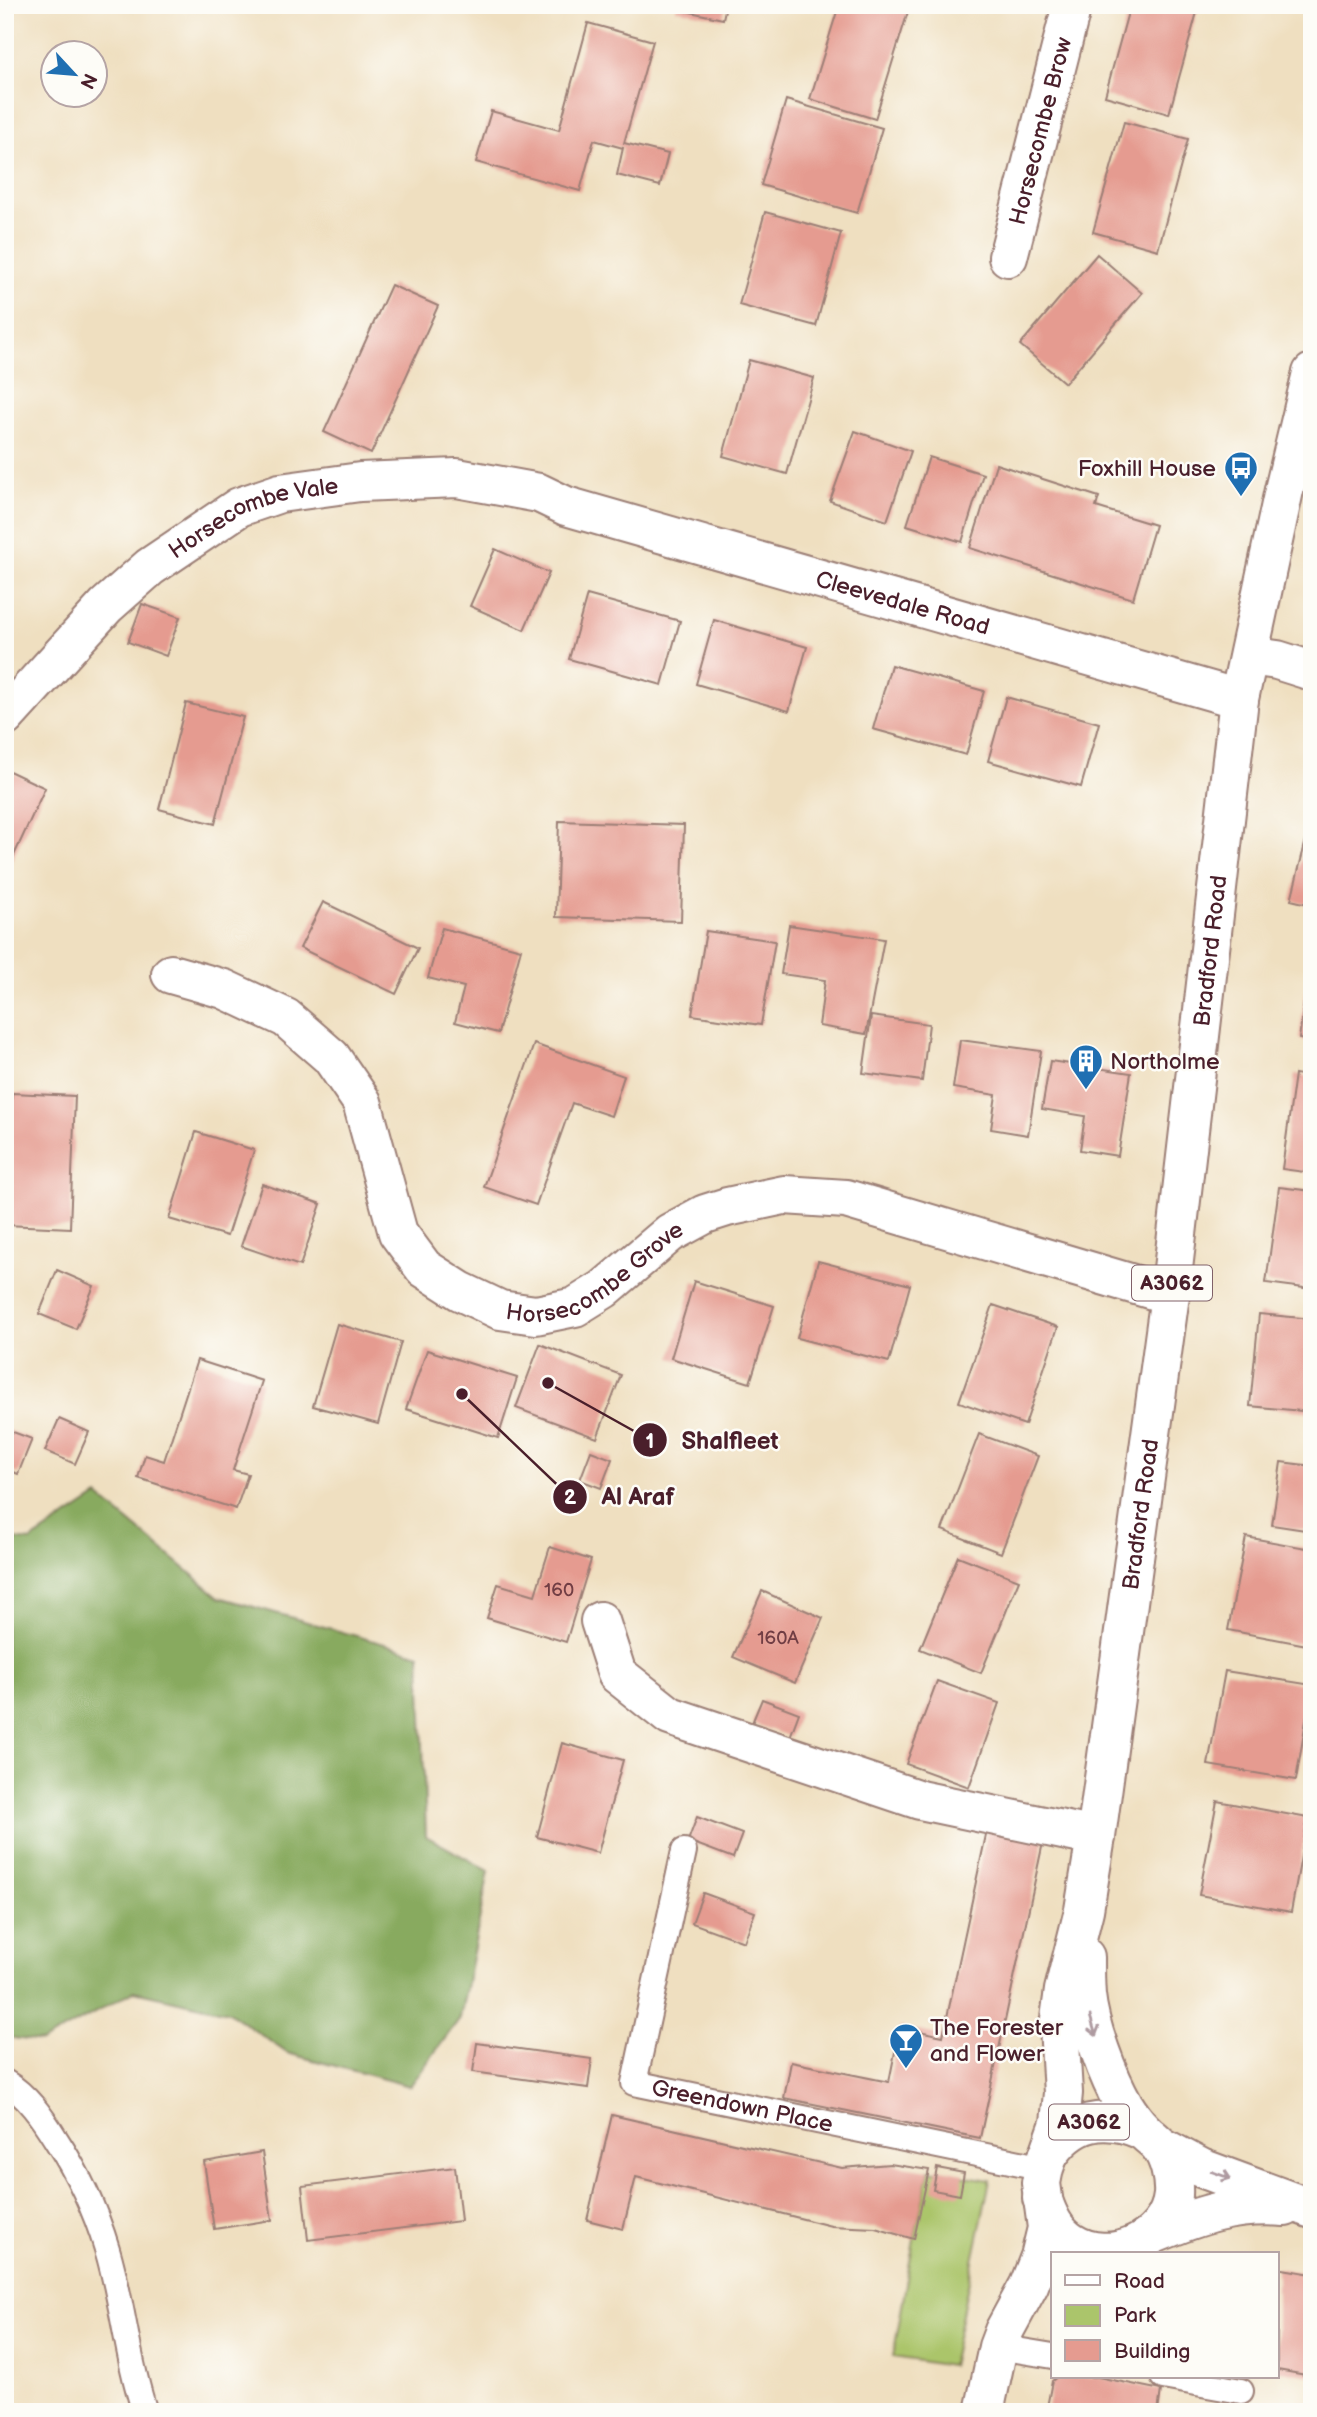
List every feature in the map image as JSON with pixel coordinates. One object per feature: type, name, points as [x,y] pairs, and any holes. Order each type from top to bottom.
[{"type":"street","name":"Horsecombe Brow","points":[[1008,257],[1072,5]]},
{"type":"street","name":"Bradford Road","points":[[985,2411],[1004,2348],[1004,2331],[1029,2285],[1047,2228],[1045,2174],[1060,2123],[1063,2093],[1059,2026],[1064,1990],[1084,1910],[1096,1837],[1171,1295],[1239,699],[1312,373]]},
{"type":"street","name":"Horsecombe Vale","points":[[5,717],[106,606],[150,567],[239,507],[280,493],[360,482],[457,478],[539,493],[566,506]]},
{"type":"street","name":"Cleevedale Road","points":[[566,506],[1239,699]]},
{"type":"street","points":[[1249,656],[1277,660],[1312,671]]},
{"type":"street","name":"Horsecombe Grove","points":[[172,974],[224,989],[286,1018],[331,1057],[362,1102],[398,1233],[424,1268],[460,1291],[500,1310],[536,1315],[576,1307],[604,1289],[670,1233],[705,1214],[784,1195],[846,1199],[1171,1295]]},
{"type":"street","points":[[600,1621],[618,1674],[670,1716],[920,1800],[1096,1837]]},
{"type":"street","name":"Bradford Road","points":[[1084,1910],[1086,1996],[1092,2028],[1124,2104],[1151,2138],[1172,2175],[1173,2196],[1166,2217],[1154,2234]]},
{"type":"street","name":"A3062","points":[[1045,2174],[1067,2133],[1089,2123],[1103,2120],[1125,2122],[1151,2138]]},
{"type":"street","points":[[1151,2138],[1201,2168],[1312,2209]]},
{"type":"street","points":[[1045,2174],[1051,2221],[1070,2242],[1097,2252]]},
{"type":"street","points":[[1112,2252],[1130,2248],[1154,2234],[1197,2216],[1234,2208],[1312,2209]]},
{"type":"street","name":"Bradford Road","points":[[1004,2348],[1051,2302]]},
{"type":"lane","name":"Greendown Place","points":[[684,1851],[634,2083],[1045,2174]]},
{"type":"lane","points":[[5,2082],[23,2096],[41,2116],[80,2179],[94,2211],[108,2252],[145,2412]]},
{"type":"lane","points":[[1004,2348],[1051,2356]]},
{"type":"lane","points":[[1169,2378],[1241,2391]]},
{"type":"green space","points":[[98,1496],[219,1597],[420,1654],[426,1836],[489,1871],[460,2018],[410,2086],[287,2053],[228,2012],[134,1991],[42,2042],[5,2037],[5,1538],[30,1541]]},
{"type":"green space","points":[[929,2170],[990,2180],[951,2366],[893,2357]]},
{"type":"building","points":[[677,5],[726,5],[723,19],[676,9]]},
{"type":"building","points":[[839,5],[910,5],[875,119],[810,99]]},
{"type":"building","points":[[1130,5],[1199,5],[1169,114],[1105,96]]},
{"type":"building","points":[[588,23],[653,41],[624,143],[668,154],[660,186],[617,175],[623,148],[594,140],[580,191],[476,162],[491,111],[559,130]]},
{"type":"building","points":[[786,100],[882,128],[857,213],[761,185]]},
{"type":"building","points":[[1124,122],[1188,139],[1158,250],[1093,232]]},
{"type":"building","points":[[765,212],[841,233],[816,326],[739,305]]},
{"type":"building","points":[[1097,254],[1142,293],[1065,383],[1020,345]]},
{"type":"building","points":[[391,285],[438,306],[371,454],[324,432]]},
{"type":"building","points":[[749,360],[814,378],[787,474],[723,456]]},
{"type":"building","points":[[855,431],[911,451],[887,521],[830,501]]},
{"type":"building","points":[[929,457],[983,474],[962,542],[907,525]]},
{"type":"building","points":[[996,464],[1099,497],[1096,507],[1155,525],[1133,599],[970,548]]},
{"type":"building","points":[[495,549],[549,573],[524,630],[470,606]]},
{"type":"building","points":[[587,595],[680,621],[662,685],[569,659]]},
{"type":"building","points":[[142,604],[180,617],[166,656],[128,642]]},
{"type":"building","points":[[714,620],[807,647],[789,711],[696,684]]},
{"type":"building","points":[[891,665],[984,691],[966,755],[873,729]]},
{"type":"building","points":[[1006,697],[1099,723],[1081,787],[988,761]]},
{"type":"building","points":[[186,703],[243,717],[215,824],[159,809]]},
{"type":"building","points":[[5,769],[45,788],[5,875]]},
{"type":"building","points":[[1312,820],[1312,905],[1291,900]]},
{"type":"building","points":[[559,821],[684,825],[681,921],[556,917]]},
{"type":"building","points":[[323,902],[418,948],[396,994],[300,948]]},
{"type":"building","points":[[789,925],[884,939],[866,1034],[819,1026],[825,980],[781,974]]},
{"type":"building","points":[[442,928],[521,949],[498,1033],[455,1022],[464,987],[428,978]]},
{"type":"building","points":[[706,931],[775,941],[761,1025],[692,1015]]},
{"type":"building","points":[[1312,959],[1312,1041],[1299,1039]]},
{"type":"building","points":[[871,1016],[929,1024],[922,1081],[863,1073]]},
{"type":"building","points":[[960,1040],[1041,1051],[1028,1135],[991,1129],[996,1095],[953,1088]]},
{"type":"building","points":[[534,1044],[624,1076],[611,1116],[572,1103],[536,1205],[484,1187]]},
{"type":"building","name":"Northolme","points":[[1050,1061],[1131,1073],[1118,1156],[1080,1150],[1085,1116],[1042,1109]]},
{"type":"building","points":[[1295,1074],[1312,1077],[1312,1173],[1282,1169]]},
{"type":"building","points":[[12,1093],[75,1096],[70,1228],[6,1225]]},
{"type":"building","points":[[196,1132],[254,1150],[227,1236],[169,1219]]},
{"type":"building","points":[[262,1184],[321,1204],[300,1266],[241,1246]]},
{"type":"building","points":[[1279,1187],[1312,1191],[1312,1289],[1266,1283]]},
{"type":"building","points":[[818,1261],[910,1285],[889,1362],[797,1338]]},
{"type":"building","points":[[57,1270],[94,1286],[76,1329],[39,1314]]},
{"type":"building","points":[[694,1281],[774,1306],[750,1383],[671,1358]]},
{"type":"building","points":[[993,1305],[1058,1327],[1025,1425],[959,1402]]},
{"type":"building","points":[[1259,1314],[1312,1319],[1312,1412],[1250,1406]]},
{"type":"building","points":[[337,1324],[401,1342],[378,1424],[313,1406]]},
{"type":"building","points":[[540,1344],[621,1375],[597,1438],[516,1408]]},
{"type":"building","points":[[427,1350],[517,1378],[498,1438],[406,1409]]},
{"type":"building","points":[[197,1360],[262,1381],[233,1470],[248,1474],[236,1509],[138,1478],[145,1455],[164,1461]]},
{"type":"building","points":[[59,1419],[89,1432],[75,1464],[45,1451]]},
{"type":"building","points":[[5,1429],[32,1439],[18,1474],[5,1469]]},
{"type":"building","points":[[979,1434],[1038,1456],[1001,1553],[942,1530]]},
{"type":"building","points":[[591,1451],[612,1459],[601,1488],[580,1480]]},
{"type":"building","points":[[1281,1462],[1312,1466],[1312,1531],[1272,1525]]},
{"type":"building","points":[[1246,1537],[1312,1549],[1312,1646],[1228,1630]]},
{"type":"building","points":[[550,1547],[591,1560],[566,1642],[487,1618],[498,1584],[535,1595]]},
{"type":"building","points":[[958,1556],[1019,1580],[981,1673],[920,1649]]},
{"type":"building","points":[[762,1591],[823,1618],[795,1683],[733,1657]]},
{"type":"building","points":[[1225,1671],[1312,1685],[1296,1780],[1208,1765]]},
{"type":"building","points":[[937,1681],[999,1703],[969,1787],[906,1764]]},
{"type":"building","points":[[762,1699],[799,1713],[790,1737],[752,1723]]},
{"type":"building","points":[[562,1743],[623,1760],[598,1853],[537,1837]]},
{"type":"building","points":[[1217,1801],[1308,1818],[1291,1912],[1199,1895]]},
{"type":"building","points":[[697,1817],[742,1834],[733,1858],[688,1841]]},
{"type":"building","points":[[989,1821],[1045,1833],[980,2138],[784,2098],[791,2062],[889,2082],[900,2027],[943,2036]]},
{"type":"building","points":[[703,1893],[755,1912],[744,1942],[692,1923]]},
{"type":"building","points":[[477,2043],[592,2059],[588,2088],[473,2072]]},
{"type":"building","points":[[612,2115],[842,2168],[890,2164],[929,2170],[914,2239],[875,2228],[831,2226],[636,2177],[623,2229],[587,2220]]},
{"type":"building","points":[[262,2152],[272,2220],[214,2229],[204,2162]]},
{"type":"building","points":[[455,2167],[461,2221],[308,2240],[302,2186]]},
{"type":"building","points":[[937,2168],[964,2173],[960,2195],[933,2190]]},
{"type":"building","points":[[1278,2268],[1312,2274],[1312,2376],[1278,2370]]},
{"type":"building","points":[[1056,2378],[1103,2378],[1161,2390],[1158,2412],[1064,2412],[1047,2407],[1052,2381]]},
{"type":"place","name":"Foxhill House","points":[[1241,498]]},
{"type":"place","name":"Northolme","points":[[1086,1091]]},
{"type":"place","name":"Shalfleet","points":[[548,1383]]},
{"type":"place","name":"Al Araf","points":[[462,1394]]},
{"type":"place","name":"The Forester and Flower","points":[[906,2070]]}]
